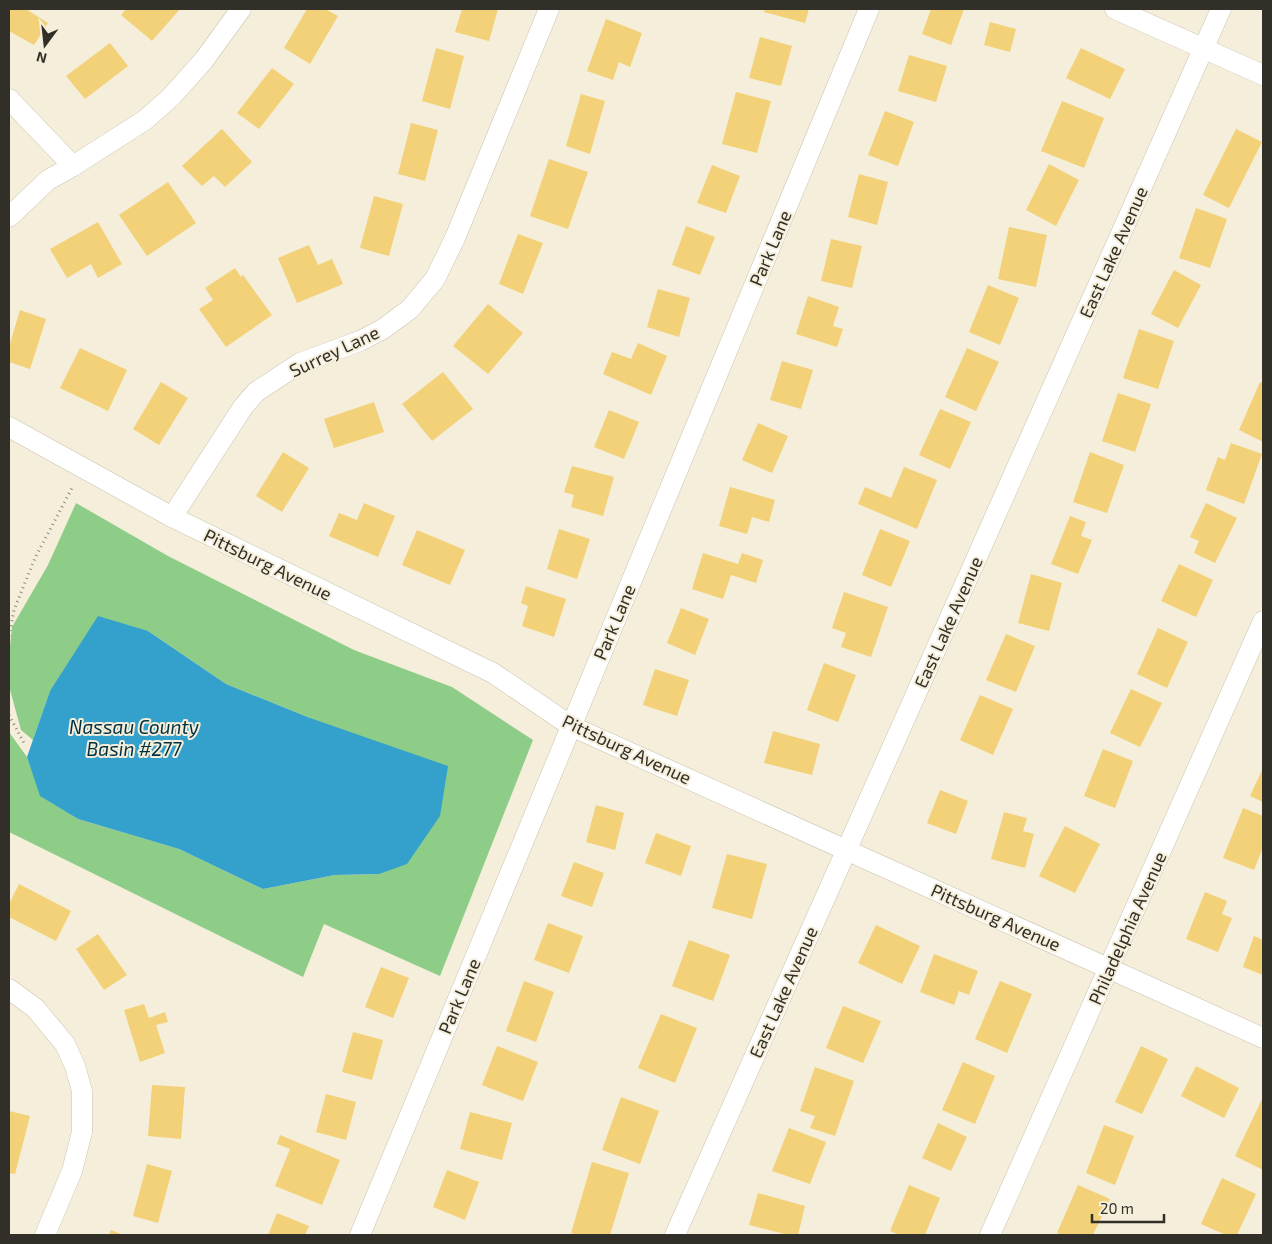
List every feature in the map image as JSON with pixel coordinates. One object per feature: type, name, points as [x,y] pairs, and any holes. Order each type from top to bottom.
[{"type":"street","points":[[9,217],[48,180],[145,120],[171,97],[204,60],[241,9]]},
{"type":"street","name":"Surrey Lane","points":[[172,517],[243,407],[256,392],[300,363],[360,341],[383,329],[410,309],[435,279],[455,238],[549,9]]},
{"type":"street","name":"Park Lane","points":[[360,1235],[869,9]]},
{"type":"street","points":[[1115,9],[1263,75]]},
{"type":"street","name":"East Lake Avenue","points":[[675,1235],[1221,9]]},
{"type":"street","points":[[9,99],[73,166]]},
{"type":"street","name":"Pittsburg Avenue","points":[[9,427],[172,517],[493,672],[571,726],[1263,1038]]},
{"type":"street","name":"Philadelphia Avenue","points":[[990,1235],[1263,621]]},
{"type":"street","points":[[9,989],[35,1008],[65,1044],[75,1066],[82,1091],[82,1132],[72,1171],[45,1235]]},
{"type":"path","points":[[9,636],[14,610],[35,558],[83,468]]},
{"type":"path","points":[[9,715],[25,745]]},
{"type":"green space","points":[[76,503],[168,556],[354,650],[452,687],[533,740],[440,976],[324,924],[303,977],[9,832],[9,732],[27,757],[41,796],[78,819],[179,849],[263,889],[335,875],[379,874],[310,718],[226,684],[148,631],[50,691],[33,740],[21,730],[9,686],[9,656],[12,627],[48,565]]},
{"type":"water","name":"Nassau County Basin #277","points":[[98,616],[148,631],[226,684],[310,718],[448,766],[440,816],[407,864],[379,874],[335,875],[263,889],[179,849],[78,819],[40,796],[27,757],[50,691]]},
{"type":"building","points":[[9,9],[26,9],[48,23],[34,45],[9,31]]},
{"type":"building","points":[[126,9],[180,9],[152,41],[121,15]]},
{"type":"building","points":[[307,9],[325,9],[338,16],[310,64],[284,48]]},
{"type":"building","points":[[462,9],[498,9],[489,41],[455,32]]},
{"type":"building","points":[[765,9],[809,9],[805,23],[764,12]]},
{"type":"building","points":[[931,9],[964,9],[951,45],[922,34]]},
{"type":"building","points":[[606,19],[642,33],[630,67],[619,62],[613,80],[587,71]]},
{"type":"building","points":[[990,22],[1016,29],[1010,52],[984,45]]},
{"type":"building","points":[[760,37],[792,46],[781,86],[749,78]]},
{"type":"building","points":[[110,43],[128,66],[85,99],[66,76]]},
{"type":"building","points":[[436,48],[464,56],[450,109],[422,101]]},
{"type":"building","points":[[1081,48],[1125,69],[1110,99],[1066,78]]},
{"type":"building","points":[[909,55],[947,66],[936,102],[898,91]]},
{"type":"building","points":[[272,68],[294,84],[259,129],[237,113]]},
{"type":"building","points":[[736,92],[771,101],[757,153],[722,144]]},
{"type":"building","points":[[581,94],[605,101],[590,154],[566,146]]},
{"type":"building","points":[[1062,101],[1104,118],[1084,168],[1041,151]]},
{"type":"building","points":[[885,111],[914,122],[898,166],[868,155]]},
{"type":"building","points":[[411,123],[438,130],[425,181],[398,174]]},
{"type":"building","points":[[222,129],[252,162],[225,187],[214,176],[202,186],[182,166]]},
{"type":"building","points":[[1236,129],[1262,142],[1229,208],[1203,195]]},
{"type":"building","points":[[549,159],[588,172],[568,229],[530,216]]},
{"type":"building","points":[[1049,164],[1079,180],[1056,226],[1026,210]]},
{"type":"building","points":[[712,165],[740,176],[726,213],[697,203]]},
{"type":"building","points":[[859,174],[888,182],[877,225],[848,217]]},
{"type":"building","points":[[168,182],[196,223],[147,256],[119,215]]},
{"type":"building","points":[[374,196],[403,204],[389,256],[360,248]]},
{"type":"building","points":[[1196,208],[1227,219],[1210,268],[1179,258]]},
{"type":"building","points":[[98,222],[122,264],[98,278],[91,264],[67,278],[50,249]]},
{"type":"building","points":[[686,226],[715,237],[700,275],[672,265]]},
{"type":"building","points":[[1009,227],[1047,235],[1036,287],[998,279]]},
{"type":"building","points":[[518,234],[543,243],[523,294],[499,284]]},
{"type":"building","points":[[831,239],[862,246],[852,288],[821,281]]},
{"type":"building","points":[[309,245],[318,265],[332,259],[343,284],[297,303],[278,258]]},
{"type":"building","points":[[235,268],[241,277],[243,275],[272,315],[226,347],[199,309],[213,300],[205,288]]},
{"type":"building","points":[[1174,270],[1201,285],[1178,328],[1151,314]]},
{"type":"building","points":[[988,285],[1019,298],[1000,345],[969,332]]},
{"type":"building","points":[[658,289],[690,298],[679,337],[647,327]]},
{"type":"building","points":[[808,296],[839,307],[833,326],[843,329],[837,347],[796,334]]},
{"type":"building","points":[[488,304],[523,333],[488,374],[453,346]]},
{"type":"building","points":[[20,310],[46,319],[30,369],[9,362],[9,347]]},
{"type":"building","points":[[1139,329],[1174,341],[1158,389],[1123,378]]},
{"type":"building","points":[[638,343],[667,356],[651,395],[603,374],[612,352],[631,359]]},
{"type":"building","points":[[80,348],[127,370],[108,411],[60,388]]},
{"type":"building","points":[[967,348],[999,362],[976,411],[945,397]]},
{"type":"building","points":[[782,361],[813,370],[801,409],[770,400]]},
{"type":"building","points":[[443,372],[473,409],[432,441],[402,404]]},
{"type":"building","points":[[161,382],[188,398],[159,445],[133,429]]},
{"type":"building","points":[[1260,382],[1263,384],[1263,442],[1239,430]]},
{"type":"building","points":[[1118,393],[1151,404],[1135,452],[1102,441]]},
{"type":"building","points":[[374,402],[384,432],[334,448],[324,419]]},
{"type":"building","points":[[940,409],[971,422],[950,469],[919,455]]},
{"type":"building","points":[[609,410],[639,422],[624,459],[594,447]]},
{"type":"building","points":[[758,423],[788,436],[772,473],[742,460]]},
{"type":"building","points":[[1231,443],[1262,454],[1244,504],[1206,490],[1218,457],[1225,460]]},
{"type":"building","points":[[283,452],[309,468],[282,512],[256,496]]},
{"type":"building","points":[[1090,452],[1124,465],[1107,513],[1073,502]]},
{"type":"building","points":[[572,466],[614,477],[603,516],[571,507],[574,495],[564,492]]},
{"type":"building","points":[[904,467],[937,480],[917,529],[858,504],[865,487],[891,498]]},
{"type":"building","points":[[730,487],[775,500],[769,522],[752,517],[747,534],[719,526]]},
{"type":"building","points":[[364,503],[395,516],[378,557],[329,536],[339,513],[357,520]]},
{"type":"building","points":[[1206,503],[1237,518],[1215,563],[1194,553],[1199,541],[1190,537]]},
{"type":"building","points":[[1070,516],[1086,522],[1081,536],[1092,540],[1078,574],[1051,564]]},
{"type":"building","points":[[559,529],[590,539],[577,579],[547,569]]},
{"type":"building","points":[[880,529],[910,541],[891,587],[862,575]]},
{"type":"building","points":[[417,530],[465,550],[450,585],[402,565]]},
{"type":"building","points":[[703,553],[738,564],[742,553],[763,560],[756,583],[731,575],[723,599],[692,589]]},
{"type":"building","points":[[1179,564],[1213,580],[1196,617],[1161,601]]},
{"type":"building","points":[[1031,574],[1062,583],[1049,631],[1018,623]]},
{"type":"building","points":[[526,586],[566,599],[554,637],[522,626],[528,606],[521,603]]},
{"type":"building","points":[[844,592],[888,607],[871,657],[841,647],[846,633],[832,628]]},
{"type":"building","points":[[681,608],[709,619],[695,655],[667,643]]},
{"type":"building","points":[[1158,628],[1188,642],[1167,688],[1137,674]]},
{"type":"building","points":[[1006,634],[1035,646],[1016,692],[986,680]]},
{"type":"building","points":[[824,663],[856,675],[838,722],[807,710]]},
{"type":"building","points":[[655,669],[689,680],[677,716],[643,705]]},
{"type":"building","points":[[1131,689],[1162,703],[1140,747],[1110,733]]},
{"type":"building","points":[[980,695],[1013,709],[993,755],[960,740]]},
{"type":"building","points":[[773,731],[820,744],[812,775],[764,763]]},
{"type":"building","points":[[1103,749],[1133,761],[1115,808],[1084,796]]},
{"type":"building","points":[[1263,768],[1263,802],[1250,796]]},
{"type":"building","points":[[940,790],[968,801],[956,834],[927,823]]},
{"type":"building","points":[[596,805],[624,813],[615,850],[586,842]]},
{"type":"building","points":[[1243,808],[1263,816],[1263,847],[1254,870],[1223,858]]},
{"type":"building","points":[[1004,812],[1027,818],[1023,831],[1034,834],[1025,868],[991,859]]},
{"type":"building","points":[[1065,826],[1100,844],[1075,893],[1039,876]]},
{"type":"building","points":[[656,833],[691,846],[681,876],[645,863]]},
{"type":"building","points":[[727,854],[767,864],[752,919],[712,908]]},
{"type":"building","points":[[574,862],[604,873],[592,907],[561,896]]},
{"type":"building","points":[[19,884],[71,911],[56,941],[9,917],[9,904]]},
{"type":"building","points":[[1205,892],[1227,901],[1222,914],[1232,918],[1218,952],[1186,939]]},
{"type":"building","points":[[548,923],[583,936],[569,973],[534,960]]},
{"type":"building","points":[[876,925],[920,946],[902,984],[858,963]]},
{"type":"building","points":[[98,934],[127,975],[104,990],[76,949]]},
{"type":"building","points":[[1254,936],[1263,940],[1263,975],[1243,967]]},
{"type":"building","points":[[689,940],[730,955],[713,1001],[672,986]]},
{"type":"building","points":[[934,954],[978,971],[969,995],[959,991],[954,1005],[920,992]]},
{"type":"building","points":[[381,967],[409,978],[393,1018],[365,1007]]},
{"type":"building","points":[[524,981],[554,992],[536,1042],[506,1031]]},
{"type":"building","points":[[1000,981],[1032,994],[1007,1053],[975,1039]]},
{"type":"building","points":[[144,1004],[149,1018],[165,1012],[168,1022],[156,1025],[165,1053],[140,1062],[124,1010]]},
{"type":"building","points":[[843,1006],[881,1021],[863,1063],[826,1048]]},
{"type":"building","points":[[661,1014],[697,1028],[675,1083],[638,1068]]},
{"type":"building","points":[[353,1032],[383,1040],[372,1080],[342,1072]]},
{"type":"building","points":[[497,1046],[538,1062],[523,1101],[482,1085]]},
{"type":"building","points":[[1141,1046],[1168,1059],[1142,1114],[1115,1102]]},
{"type":"building","points":[[963,1062],[995,1076],[975,1124],[942,1110]]},
{"type":"building","points":[[1196,1066],[1239,1088],[1224,1118],[1181,1096]]},
{"type":"building","points":[[815,1067],[854,1081],[835,1136],[810,1128],[815,1116],[800,1111]]},
{"type":"building","points":[[152,1085],[185,1087],[181,1139],[148,1136]]},
{"type":"building","points":[[326,1094],[356,1102],[346,1140],[316,1132]]},
{"type":"building","points":[[621,1097],[659,1111],[640,1164],[602,1150]]},
{"type":"building","points":[[1263,1097],[1263,1170],[1235,1156]]},
{"type":"building","points":[[9,1111],[30,1116],[15,1174],[9,1173]]},
{"type":"building","points":[[470,1112],[512,1123],[502,1160],[460,1149]]},
{"type":"building","points":[[938,1123],[967,1137],[951,1171],[922,1158]]},
{"type":"building","points":[[1104,1125],[1134,1136],[1115,1185],[1086,1173]]},
{"type":"building","points":[[789,1128],[826,1142],[810,1184],[772,1171]]},
{"type":"building","points":[[280,1135],[340,1160],[322,1205],[275,1186],[290,1149],[277,1144]]},
{"type":"building","points":[[592,1162],[629,1173],[610,1235],[578,1235],[571,1233]]},
{"type":"building","points":[[147,1164],[172,1171],[158,1223],[133,1216]]},
{"type":"building","points":[[447,1170],[479,1182],[465,1220],[433,1207]]},
{"type":"building","points":[[1222,1178],[1256,1194],[1237,1235],[1226,1235],[1201,1224]]},
{"type":"building","points":[[909,1185],[940,1198],[925,1235],[900,1235],[890,1231]]},
{"type":"building","points":[[1078,1185],[1110,1199],[1093,1235],[1063,1235],[1057,1233]]},
{"type":"building","points":[[758,1193],[805,1206],[798,1235],[788,1235],[749,1225]]},
{"type":"building","points":[[277,1213],[309,1226],[305,1235],[268,1235]]},
{"type":"building","points":[[111,1230],[124,1235],[109,1235]]}]
